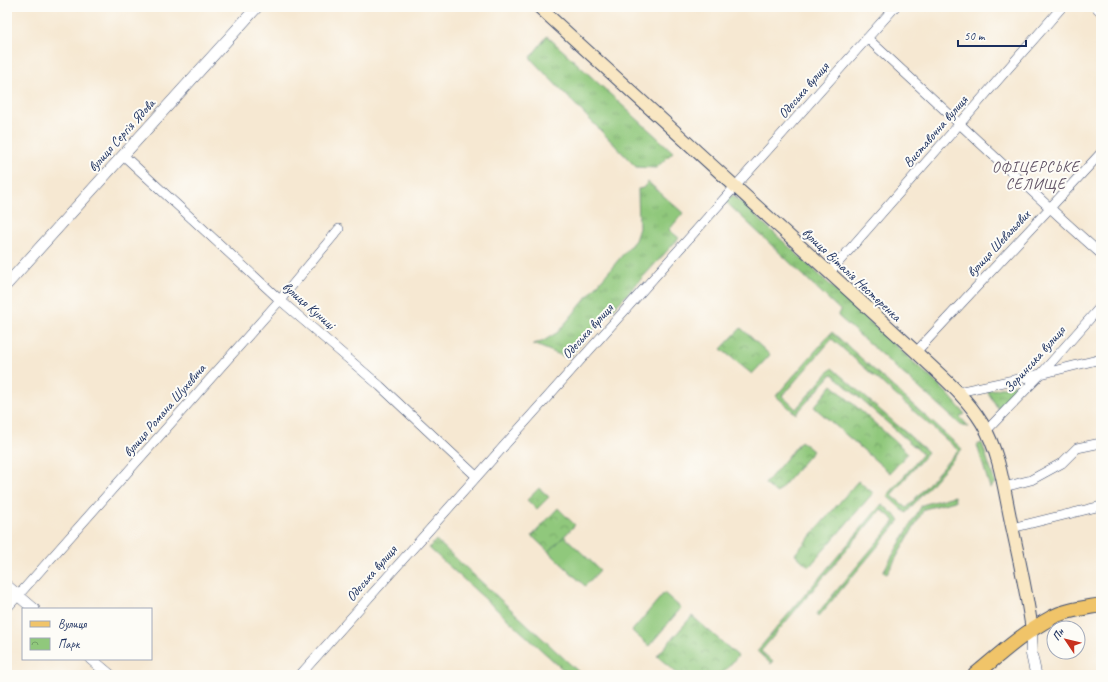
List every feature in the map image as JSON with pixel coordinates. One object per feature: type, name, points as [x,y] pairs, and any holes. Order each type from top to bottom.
[{"type":"main road","name":"вулиця Віталія Нестеренка","points":[[539,7],[916,352],[958,392],[974,412],[986,431],[996,452],[1027,596],[1032,630]]},
{"type":"main road","points":[[975,675],[1032,630],[1050,618],[1101,605]]},
{"type":"street","name":"вулиця Сергія Ядова","points":[[7,284],[257,7]]},
{"type":"street","name":"Одеська вулиця","points":[[300,675],[895,7]]},
{"type":"street","name":"Виставочна вулиця","points":[[829,273],[1062,7]]},
{"type":"street","points":[[1096,7],[1101,12]]},
{"type":"street","points":[[867,38],[1101,254]]},
{"type":"street","name":"вулиця Шевальових","points":[[916,352],[1101,154]]},
{"type":"street","name":"вулиця Куниці","points":[[123,155],[280,300],[380,386],[476,476]]},
{"type":"street","name":"вулиця Романа Шухевича","points":[[7,608],[280,300],[339,229]]},
{"type":"street","name":"Зоринська вулиця","points":[[986,431],[1041,374],[1101,306]]},
{"type":"street","points":[[958,392],[1101,359]]},
{"type":"street","points":[[1004,487],[1036,477],[1062,463],[1077,448],[1101,443]]},
{"type":"street","points":[[1012,528],[1101,506]]},
{"type":"street","points":[[7,586],[33,608]]},
{"type":"street","points":[[1032,630],[1031,652],[1036,675]]},
{"type":"street","points":[[93,660],[110,675]]},
{"type":"green space","points":[[547,36],[673,152],[656,168],[636,167],[530,58]]},
{"type":"green space","points":[[648,182],[683,213],[669,230],[679,238],[568,358],[533,344],[542,342],[558,332],[635,240],[639,228],[638,189],[643,188]]},
{"type":"green space","points":[[733,195],[947,393],[965,414],[960,417],[969,427],[962,426],[838,316],[841,311],[724,200]]},
{"type":"green space","points":[[741,328],[770,355],[752,374],[721,349]]},
{"type":"green space","points":[[832,332],[962,449],[906,513],[887,496],[923,454],[832,374],[796,414],[776,396]],"holes":[[[832,339],[958,450],[907,508],[891,495],[928,452],[832,368],[796,409],[782,396]]]},
{"type":"green space","points":[[1023,383],[999,410],[987,391]]},
{"type":"green space","points":[[832,385],[908,453],[890,473],[814,407]]},
{"type":"green space","points":[[801,441],[813,451],[777,493],[765,484]]},
{"type":"green space","points":[[982,443],[995,483],[990,488],[977,445]]},
{"type":"green space","points":[[858,481],[873,493],[809,567],[795,554]]},
{"type":"green space","points":[[539,488],[549,497],[537,509],[527,500]]},
{"type":"green space","points":[[954,496],[955,501],[924,509],[887,574],[883,572],[922,505]]},
{"type":"green space","points":[[882,504],[900,520],[818,617],[816,615],[895,521],[881,509],[761,651],[773,662],[771,664],[757,651]]},
{"type":"green space","points":[[558,508],[575,525],[549,552],[532,536]]},
{"type":"green space","points":[[564,536],[600,570],[585,586],[549,552]]},
{"type":"green space","points":[[436,540],[582,675],[569,675],[429,548]]},
{"type":"green space","points":[[664,593],[681,608],[649,646],[632,631]]},
{"type":"green space","points":[[692,616],[738,656],[721,675],[679,675],[657,656]]},
{"type":"district","name":"ОФІЦЕРСЬКЕ СЕЛИЩЕ","points":[[1036,176]]}]
